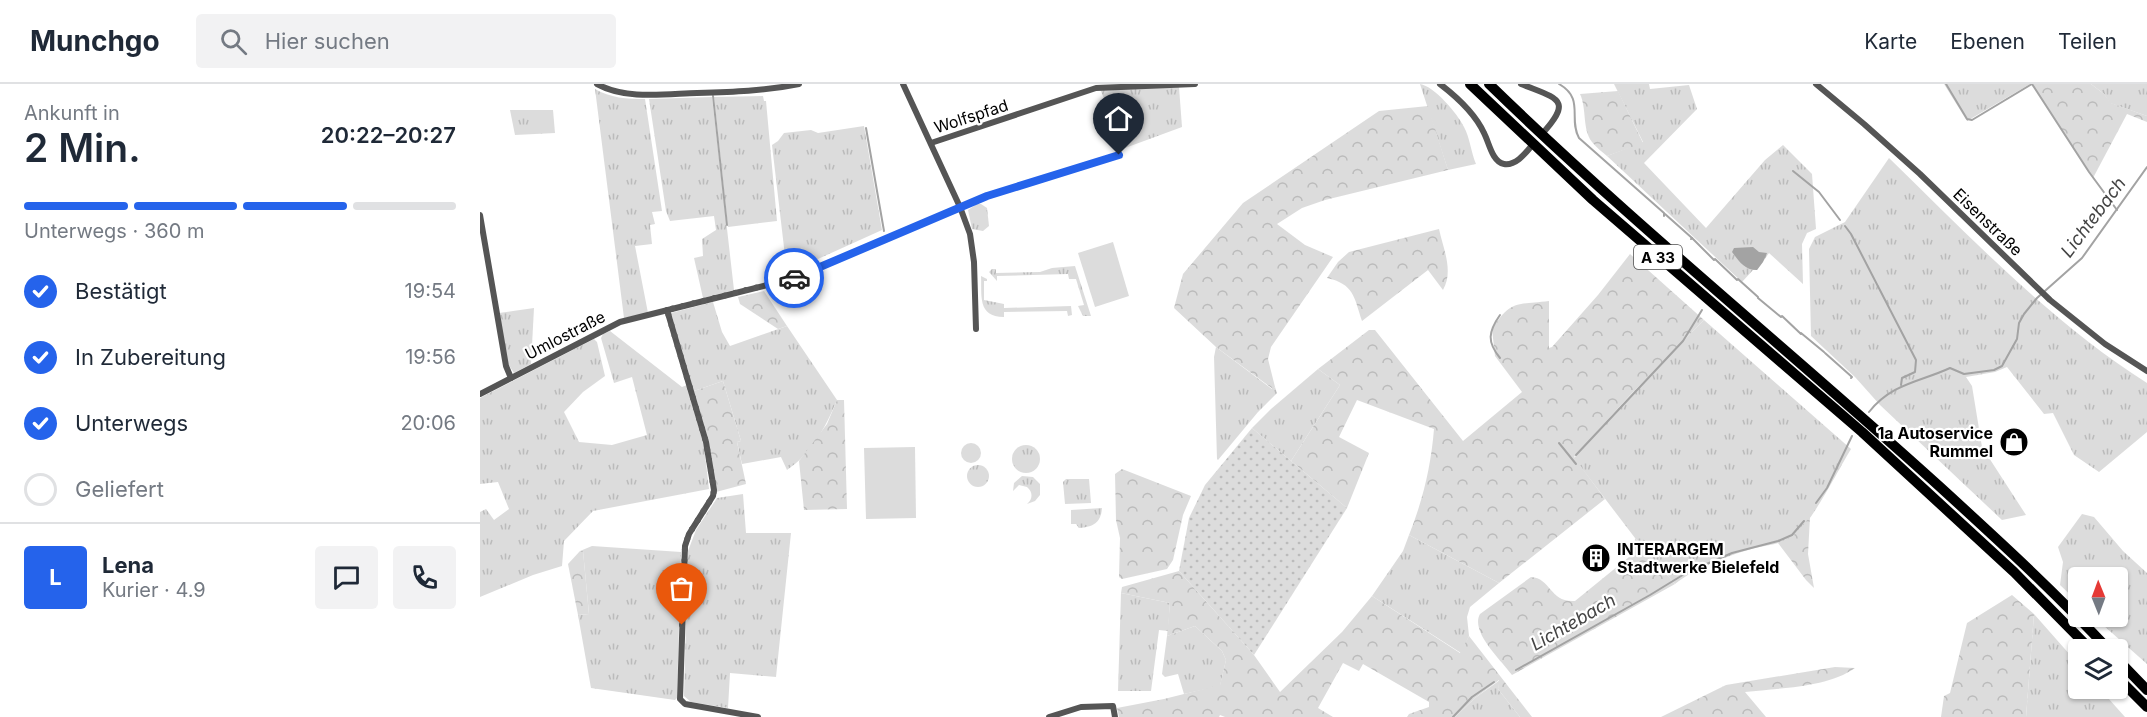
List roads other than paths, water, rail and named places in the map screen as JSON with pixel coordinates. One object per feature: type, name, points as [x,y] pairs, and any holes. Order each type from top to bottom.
[{"type":"highway","name":"A 33","points":[[1470,84],[1593,200],[1852,423],[1866,428],[1996,538],[2099,639]]},
{"type":"highway","name":"A 33","points":[[1489,84],[1572,164],[1859,413],[1866,428],[2080,639]]},
{"type":"highway","points":[[2128,670],[2147,690]]},
{"type":"highway","points":[[2128,688],[2147,707]]},
{"type":"street","points":[[597,84],[624,93],[646,95],[768,90],[799,84]]},
{"type":"street","points":[[903,84],[960,207],[973,249],[976,330]]},
{"type":"street","name":"Wolfspfad","points":[[931,143],[1096,88],[1195,84]]},
{"type":"street","points":[[1440,84],[1478,121],[1494,156],[1500,162],[1509,164],[1520,158],[1554,121],[1560,109],[1555,99],[1521,84]]},
{"type":"street","name":"Eisenstraße","points":[[1816,84],[1920,174],[2038,290],[2105,344],[2147,371]]},
{"type":"street","name":"Umlostraße","points":[[480,394],[620,322],[791,279],[960,207],[1119,155]]},
{"type":"street","points":[[480,215],[506,366],[511,378]]},
{"type":"street","points":[[667,310],[706,442],[714,490],[713,496],[689,534],[685,546],[680,699],[685,704],[758,717]]},
{"type":"street","points":[[1049,717],[1091,705],[1113,706],[1115,717]]},
{"type":"waterway","points":[[1559,84],[1572,96],[1576,131],[1579,138],[1664,213],[1664,216]]},
{"type":"waterway","points":[[1946,84],[1967,119],[1972,120],[2032,84]]},
{"type":"waterway","points":[[2032,84],[2089,172],[2117,210]]},
{"type":"waterway","points":[[713,96],[727,225]]},
{"type":"waterway","points":[[866,128],[884,231]]},
{"type":"waterway","name":"Lichtebach","points":[[1869,412],[1878,402],[1897,389],[1950,368],[1964,374],[1994,370],[2002,366],[2017,339],[2019,323],[2024,314],[2037,298],[2082,258],[2147,167]]},
{"type":"waterway","points":[[1793,171],[1819,192],[1840,220]]},
{"type":"waterway","points":[[1665,214],[1691,239]]},
{"type":"waterway","points":[[1845,226],[1916,360],[1915,372],[1902,378],[1901,385]]},
{"type":"waterway","points":[[1692,238],[1714,260]]},
{"type":"waterway","points":[[1715,259],[1737,280]]},
{"type":"waterway","points":[[1738,279],[1758,297]]},
{"type":"waterway","points":[[1758,298],[1781,317]]},
{"type":"waterway","points":[[1576,455],[1683,341],[1702,310]]},
{"type":"waterway","points":[[1500,315],[1491,332],[1491,342],[1500,358]]},
{"type":"waterway","points":[[1782,316],[1801,334]]},
{"type":"waterway","points":[[1801,333],[1824,352]]},
{"type":"waterway","points":[[1825,353],[1851,378]]},
{"type":"waterway","name":"Lichtebach","points":[[1816,503],[1827,488],[1852,436]]},
{"type":"waterway","points":[[1559,443],[1576,464]]},
{"type":"waterway","name":"Lichtebach","points":[[1516,670],[1686,573],[1732,553],[1792,535],[1804,521]]},
{"type":"waterway","name":"Lichtebach","points":[[1453,717],[1472,697],[1494,682]]},
{"type":"place","name":"1a Autoservice Rummel","points":[[2014,442]]},
{"type":"place","name":"INTERARGEM Stadtwerke Bielefeld","points":[[1596,558]]}]
